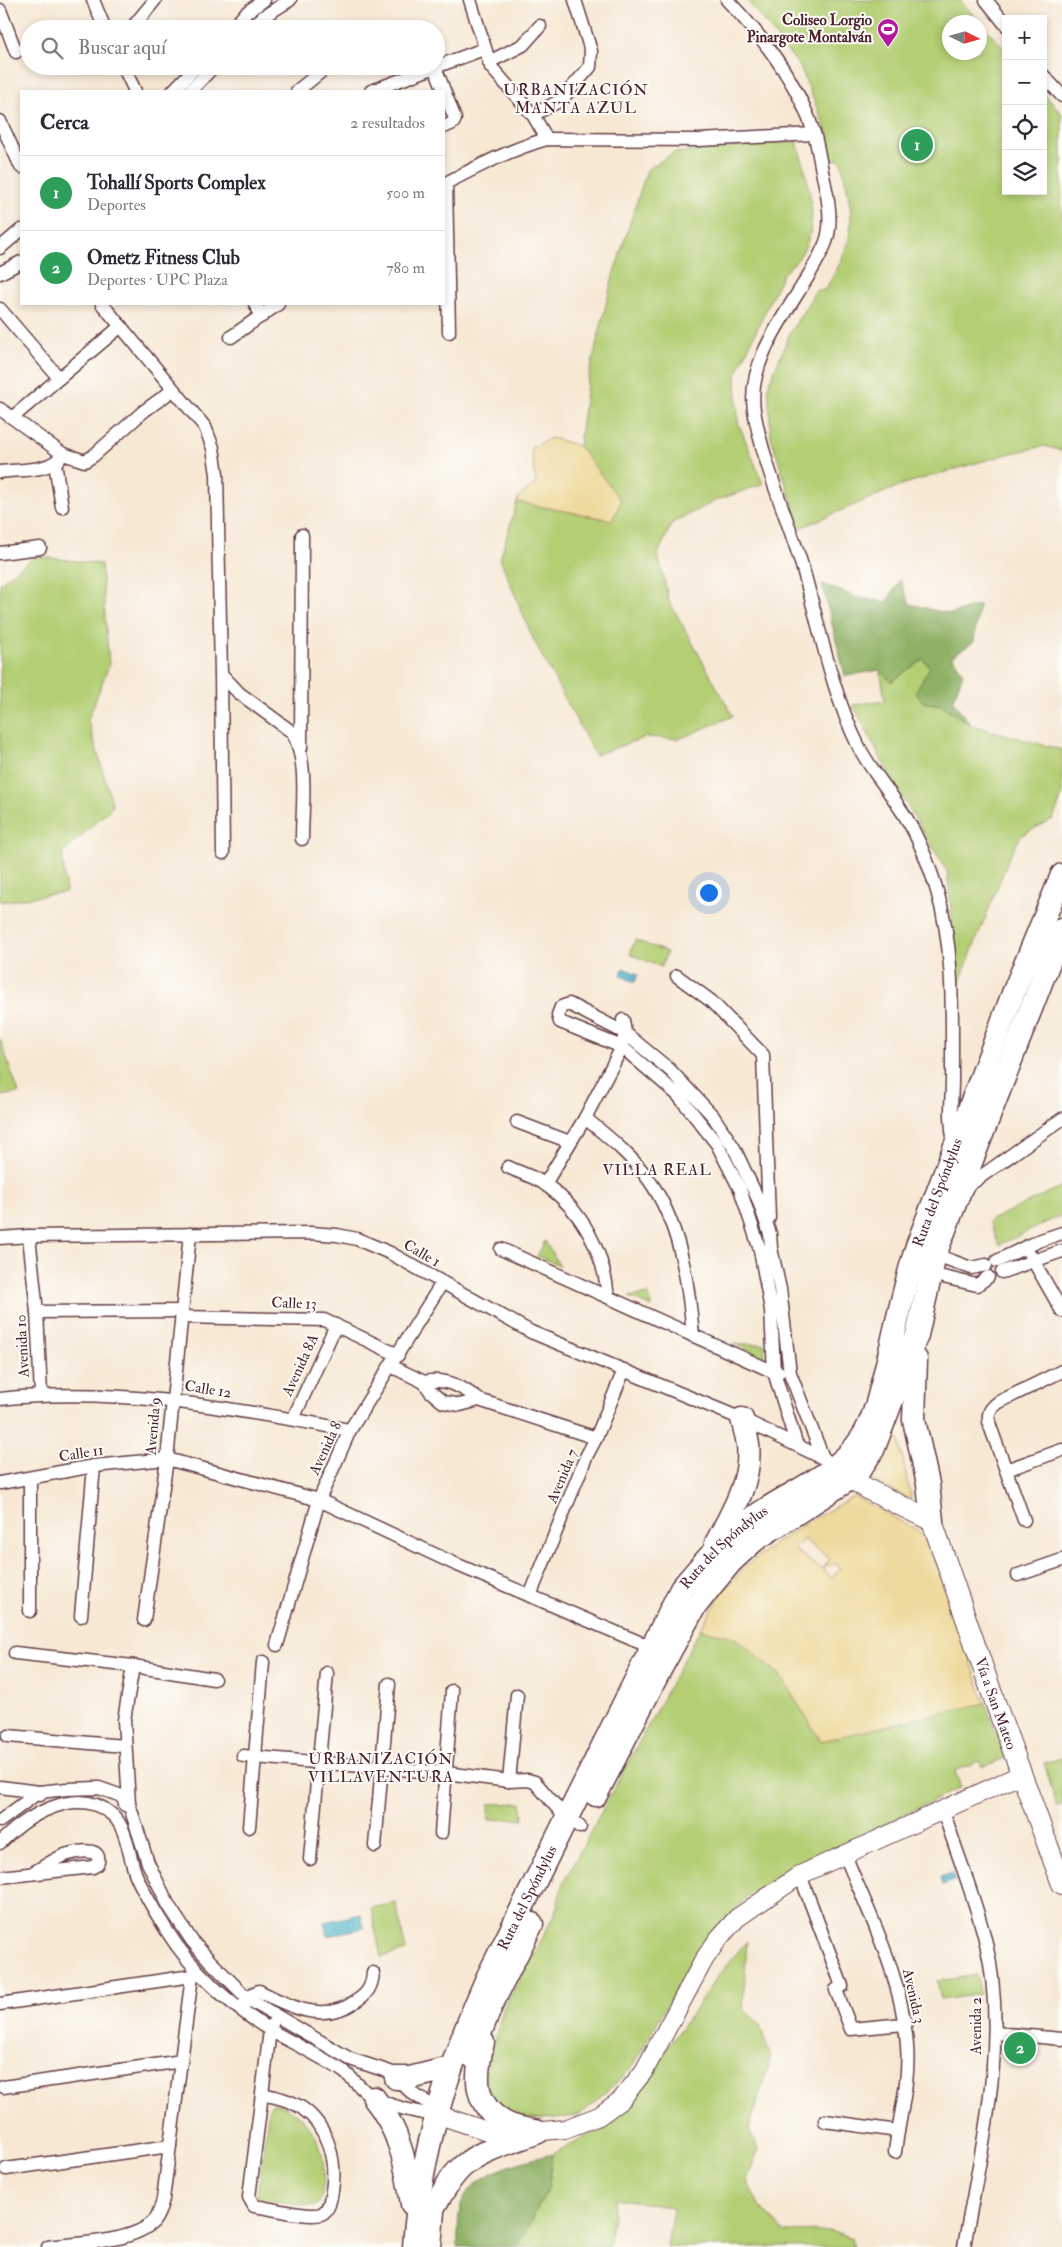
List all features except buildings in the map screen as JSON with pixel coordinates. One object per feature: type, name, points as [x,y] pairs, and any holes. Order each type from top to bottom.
[{"type":"highway","name":"Ruta del Spóndylus","points":[[420,2242],[433,2208],[450,2068],[488,1976],[694,1608],[731,1562],[756,1540],[788,1517],[862,1439],[923,1261],[965,1147],[1054,940],[1062,875]]},
{"type":"highway","name":"Ruta del Spóndylus","points":[[836,1468],[856,1475],[873,1450],[917,1335],[923,1261],[958,1193],[965,1147]]},
{"type":"highway","points":[[917,1335],[913,1395],[914,1420],[928,1484],[932,1522]]},
{"type":"highway","points":[[712,1551],[734,1507],[746,1473],[748,1445],[742,1419]]},
{"type":"highway","name":"Ruta del Spóndylus","points":[[420,2242],[426,2156],[650,1648],[681,1589],[712,1551],[754,1517],[836,1468]]},
{"type":"highway","points":[[491,2006],[477,2066],[477,2087],[486,2105],[505,2123],[538,2132]]},
{"type":"highway","points":[[393,2075],[416,2077],[450,2068]]},
{"type":"highway","points":[[374,2098],[393,2124],[402,2152],[420,2242]]},
{"type":"highway","points":[[433,2208],[452,2178],[463,2166],[486,2153],[538,2132]]},
{"type":"main road","points":[[836,1468],[932,1522]]},
{"type":"main road","name":"Vía a San Mateo","points":[[932,1522],[1062,1884]]},
{"type":"street","points":[[93,0],[101,20]]},
{"type":"street","points":[[138,20],[155,0]]},
{"type":"street","points":[[240,20],[264,0]]},
{"type":"street","points":[[260,20],[290,0]]},
{"type":"street","points":[[470,0],[489,62],[503,82],[533,115],[547,139]]},
{"type":"street","points":[[533,115],[561,100],[590,67],[590,50],[575,0]]},
{"type":"street","points":[[727,0],[746,20],[783,69],[814,134],[827,193],[830,219],[827,240],[778,324],[765,353],[757,376],[753,407],[760,438],[803,568],[846,719],[874,772],[900,807],[917,837],[939,899],[944,918],[949,960],[952,1073],[950,1113],[965,1147]]},
{"type":"street","points":[[986,0],[1002,20]]},
{"type":"street","points":[[0,10],[16,52]]},
{"type":"street","points":[[489,62],[522,45],[540,26]]},
{"type":"street","points":[[445,64],[484,50]]},
{"type":"street","points":[[127,75],[134,90]]},
{"type":"street","points":[[174,90],[188,75]]},
{"type":"street","points":[[191,90],[205,75]]},
{"type":"street","points":[[298,90],[317,75]]},
{"type":"street","points":[[374,90],[414,75]]},
{"type":"street","points":[[438,75],[444,90]]},
{"type":"street","points":[[1047,79],[1062,96]]},
{"type":"street","points":[[445,93],[455,119],[453,123],[445,127]]},
{"type":"street","points":[[0,121],[20,165]]},
{"type":"street","points":[[450,332],[445,184],[503,154],[547,139],[700,140],[814,134]]},
{"type":"street","points":[[0,248],[20,231]]},
{"type":"street","points":[[0,274],[20,263]]},
{"type":"street","points":[[103,305],[205,428],[216,461],[223,853]]},
{"type":"street","points":[[256,305],[262,316]]},
{"type":"street","points":[[231,337],[277,305]]},
{"type":"street","points":[[0,309],[59,378]]},
{"type":"street","points":[[12,417],[121,326]]},
{"type":"street","points":[[0,410],[12,417],[59,458],[85,461],[144,411],[173,390]]},
{"type":"street","points":[[0,472],[48,466],[59,458]]},
{"type":"street","points":[[59,458],[62,507]]},
{"type":"street","points":[[302,535],[302,839]]},
{"type":"street","points":[[0,553],[40,548]]},
{"type":"street","points":[[221,674],[239,694],[292,732],[301,756]]},
{"type":"street","points":[[677,976],[711,1002],[763,1055],[770,1234],[765,1249]]},
{"type":"street","points":[[682,1091],[622,1047],[560,1022],[558,1015],[561,1007],[568,1004],[624,1026],[670,1070],[682,1091],[722,1141],[752,1184],[770,1234]]},
{"type":"street","points":[[545,1184],[585,1118],[622,1047],[624,1026]]},
{"type":"street","points":[[585,1118],[607,1136],[654,1188],[675,1235],[690,1301],[694,1336]]},
{"type":"street","points":[[958,1193],[1062,1119]]},
{"type":"street","points":[[517,1122],[570,1142]]},
{"type":"street","points":[[722,1141],[765,1249],[790,1373],[836,1468]]},
{"type":"street","points":[[508,1167],[545,1184],[568,1204],[589,1232],[603,1266],[608,1297]]},
{"type":"street","points":[[740,1189],[752,1184]]},
{"type":"street","points":[[977,1285],[993,1268],[1026,1248],[1062,1233]]},
{"type":"street","name":"Calle 1","points":[[0,1238],[190,1234],[337,1235],[357,1239],[390,1253],[531,1332],[796,1443],[836,1468]]},
{"type":"street","name":"Avenida 9","points":[[144,1620],[167,1460],[190,1234]]},
{"type":"street","name":"Avenida 10","points":[[29,1236],[37,1312],[40,1394]]},
{"type":"street","points":[[1026,1248],[1062,1310]]},
{"type":"street","points":[[501,1249],[774,1372],[790,1373]]},
{"type":"street","points":[[923,1261],[971,1268],[993,1268],[1034,1259],[1062,1250]]},
{"type":"street","points":[[923,1261],[962,1282],[977,1285]]},
{"type":"street","points":[[971,1268],[977,1285]]},
{"type":"street","name":"Avenida 8","points":[[277,1645],[319,1500],[350,1430],[442,1283]]},
{"type":"street","points":[[777,1309],[774,1372],[796,1443]]},
{"type":"street","name":"Calle 13","points":[[37,1312],[182,1314],[324,1320],[398,1355]]},
{"type":"street","name":"Avenida 8A","points":[[293,1419],[336,1325]]},
{"type":"street","points":[[391,1366],[424,1382],[435,1396],[450,1404],[460,1405],[479,1400]]},
{"type":"street","name":"Avenida 7","points":[[530,1596],[586,1457],[596,1438],[624,1370]]},
{"type":"street","points":[[1024,1520],[990,1426],[989,1412],[999,1402],[1062,1371]]},
{"type":"street","points":[[424,1382],[435,1379],[449,1383],[465,1390],[479,1400],[596,1438]]},
{"type":"street","name":"Calle 12","points":[[0,1399],[40,1394],[172,1400],[350,1430]]},
{"type":"street","points":[[1006,1470],[1062,1450]]},
{"type":"street","name":"Calle 11","points":[[0,1483],[94,1466],[167,1460],[319,1500],[453,1563],[650,1648]]},
{"type":"street","points":[[81,1616],[94,1466]]},
{"type":"street","points":[[30,1478],[30,1610]]},
{"type":"street","points":[[1018,1575],[1062,1560]]},
{"type":"street","points":[[15,1653],[133,1666],[214,1678]]},
{"type":"street","points":[[249,1827],[249,1756],[263,1662]]},
{"type":"street","points":[[133,1666],[124,1720],[124,1746],[129,1804],[148,1863],[169,1906],[192,1941],[248,1998],[350,2059],[393,2075],[412,2093],[443,2117]]},
{"type":"street","points":[[310,1859],[327,1674]]},
{"type":"street","points":[[375,1846],[389,1684]]},
{"type":"street","points":[[441,1833],[452,1691]]},
{"type":"street","points":[[509,1781],[517,1695]]},
{"type":"street","points":[[8,1736],[124,1746]]},
{"type":"street","points":[[249,1756],[446,1773],[509,1781],[522,1782],[528,1780],[535,1782],[572,1826]]},
{"type":"street","points":[[0,1843],[13,1830],[44,1810],[66,1804],[80,1803],[98,1806],[110,1812],[118,1820],[136,1873],[168,1932],[196,1974],[240,2011],[343,2071],[374,2098],[426,2115],[443,2117],[495,2132],[510,2134],[565,2129],[599,2116],[621,2100],[644,2072],[705,1958],[719,1938],[737,1918],[800,1875],[1022,1774]]},
{"type":"street","points":[[0,1787],[39,1792],[67,1788],[99,1788],[119,1795],[129,1804]]},
{"type":"street","points":[[39,1792],[44,1810]]},
{"type":"street","points":[[0,1821],[39,1792]]},
{"type":"street","points":[[110,1812],[129,1804]]},
{"type":"street","name":"Avenida 2","points":[[942,1810],[986,1944],[990,1968],[995,2033],[989,2102],[964,2247]]},
{"type":"street","points":[[70,1869],[81,1852]]},
{"type":"street","points":[[0,1877],[30,1874],[70,1869],[93,1867],[98,1863],[98,1859],[96,1854],[81,1852],[54,1860],[30,1874]]},
{"type":"street","name":"Avenida 3","points":[[845,1855],[890,1965],[904,2024],[907,2068],[895,2152]]},
{"type":"street","points":[[800,1875],[842,1986],[836,1990],[851,2029],[904,2024]]},
{"type":"street","points":[[156,1912],[169,1906]]},
{"type":"street","points":[[0,2004],[196,1974],[210,1961]]},
{"type":"street","points":[[240,2011],[248,1998],[259,1991],[290,2006],[328,2014],[348,2008],[367,1993],[372,1984],[373,1973]]},
{"type":"street","points":[[48,2247],[120,2238],[144,2228],[155,2220],[163,2199],[196,1974]]},
{"type":"street","points":[[262,2094],[286,2100],[302,2108],[313,2118],[327,2139],[332,2161],[333,2184],[328,2208],[323,2213],[313,2215],[260,2207],[251,2202],[249,2188],[270,2030],[276,2016]]},
{"type":"street","points":[[995,2033],[1062,2039]]},
{"type":"street","points":[[3,2087],[182,2061]]},
{"type":"street","points":[[825,2121],[898,2131]]},
{"type":"street","points":[[6,2169],[170,2146]]},
{"type":"green space","points":[[747,0],[960,0],[974,15],[942,15],[942,60],[987,60],[987,30],[1002,47],[1002,195],[1047,195],[1047,97],[1062,114],[1062,451],[1045,446],[1011,453],[904,484],[800,528],[771,437],[768,386],[790,333],[816,290],[825,290],[840,263],[848,241],[851,224],[850,205],[841,160],[832,160],[826,130],[800,67]]},
{"type":"green space","points":[[797,141],[810,194],[811,228],[806,244],[797,259],[783,273],[736,375],[738,422],[763,484],[717,500],[672,523],[658,554],[669,601],[733,716],[679,739],[646,737],[595,755],[534,641],[500,559],[517,502],[612,520],[621,501],[579,446],[587,383],[613,276],[647,170],[673,153]]},
{"type":"green space","points":[[35,556],[101,564],[109,665],[88,720],[113,806],[62,854],[66,892],[0,902],[0,583]]},
{"type":"green space","points":[[900,580],[910,604],[951,614],[979,605],[974,642],[952,656],[963,673],[953,701],[971,725],[941,705],[923,702],[915,692],[930,667],[923,659],[891,682],[880,670],[845,676],[822,584],[859,598],[887,602]]},
{"type":"green space","points":[[923,659],[930,667],[923,702],[941,705],[971,725],[1062,750],[1062,796],[1053,819],[1022,835],[1011,853],[959,984],[947,871],[892,780],[853,705],[885,700],[880,670],[891,682]]},
{"type":"green space","points":[[635,940],[667,952],[661,967],[630,954]]},
{"type":"green space","points":[[0,1039],[19,1093],[0,1096]]},
{"type":"green space","points":[[1062,1186],[1062,1215],[999,1245],[989,1221]]},
{"type":"green space","points":[[545,1241],[559,1265],[537,1256]]},
{"type":"green space","points":[[648,1294],[652,1307],[629,1297]]},
{"type":"green space","points":[[734,1344],[764,1344],[765,1358]]},
{"type":"green space","points":[[700,1629],[734,1637],[780,1675],[821,1741],[985,1703],[1005,1758],[982,1767],[979,1761],[955,1771],[961,1787],[807,1862],[750,1894],[704,1941],[630,2070],[578,2116],[542,2119],[519,2117],[500,2107],[490,2095],[485,2072],[504,2007],[534,1955],[555,1913],[563,1883]]},
{"type":"green space","points":[[1062,1758],[1062,1806],[1057,1807],[1044,1763]]},
{"type":"green space","points":[[522,1803],[523,1819],[489,1820],[489,1804]]},
{"type":"green space","points":[[396,1903],[406,1951],[381,1957],[371,1908]]},
{"type":"green space","points":[[747,1941],[743,2009],[759,2023],[771,2058],[749,2129],[758,2150],[747,2181],[759,2205],[785,2232],[830,2231],[852,2239],[854,2247],[667,2247],[673,2208],[616,2198],[608,2247],[517,2247],[549,2187],[552,2154],[612,2122],[720,1973]]},
{"type":"green space","points":[[977,1975],[980,1994],[941,2000],[937,1981]]},
{"type":"green space","points":[[275,2103],[288,2108],[299,2116],[315,2135],[320,2146],[324,2172],[322,2197],[316,2206],[264,2200],[257,2195],[269,2108]]},
{"type":"green space","points":[[552,2154],[549,2187],[517,2247],[457,2247],[461,2205],[467,2193],[476,2184],[500,2170]]},
{"type":"sand","points":[[551,438],[579,446],[621,501],[612,520],[517,502],[519,497],[536,483],[531,448]]},
{"type":"sand","points":[[896,1426],[911,1500],[867,1478],[880,1461]]},
{"type":"sand","points":[[854,1496],[917,1530],[930,1542],[985,1703],[821,1741],[780,1675],[734,1637],[700,1629],[723,1592],[745,1568],[789,1534]],"holes":[[[803,1539],[830,1559],[823,1568],[819,1568],[795,1550]],[[834,1563],[840,1568],[832,1578],[823,1571],[828,1564],[831,1566]]]},
{"type":"water","points":[[623,968],[638,974],[635,982],[621,976]]},
{"type":"water","points":[[953,1873],[955,1881],[942,1885],[940,1877]]},
{"type":"water","points":[[361,1914],[364,1928],[327,1936],[324,1922]]},
{"type":"place","name":"Coliseo Lorgio Pinargote Montalván","points":[[888,48]]},
{"type":"place","name":"Tohallí Sports Complex","points":[[917,145]]},
{"type":"place","name":"Ometz Fitness Club","points":[[1020,2048]]},
{"type":"district","name":"URBANIZACIÓN MANTA AZUL","points":[[576,98]]},
{"type":"district","name":"VILLA REAL","points":[[657,1169]]},
{"type":"district","name":"URBANIZACIÓN VILLAVENTURA","points":[[381,1767]]}]
